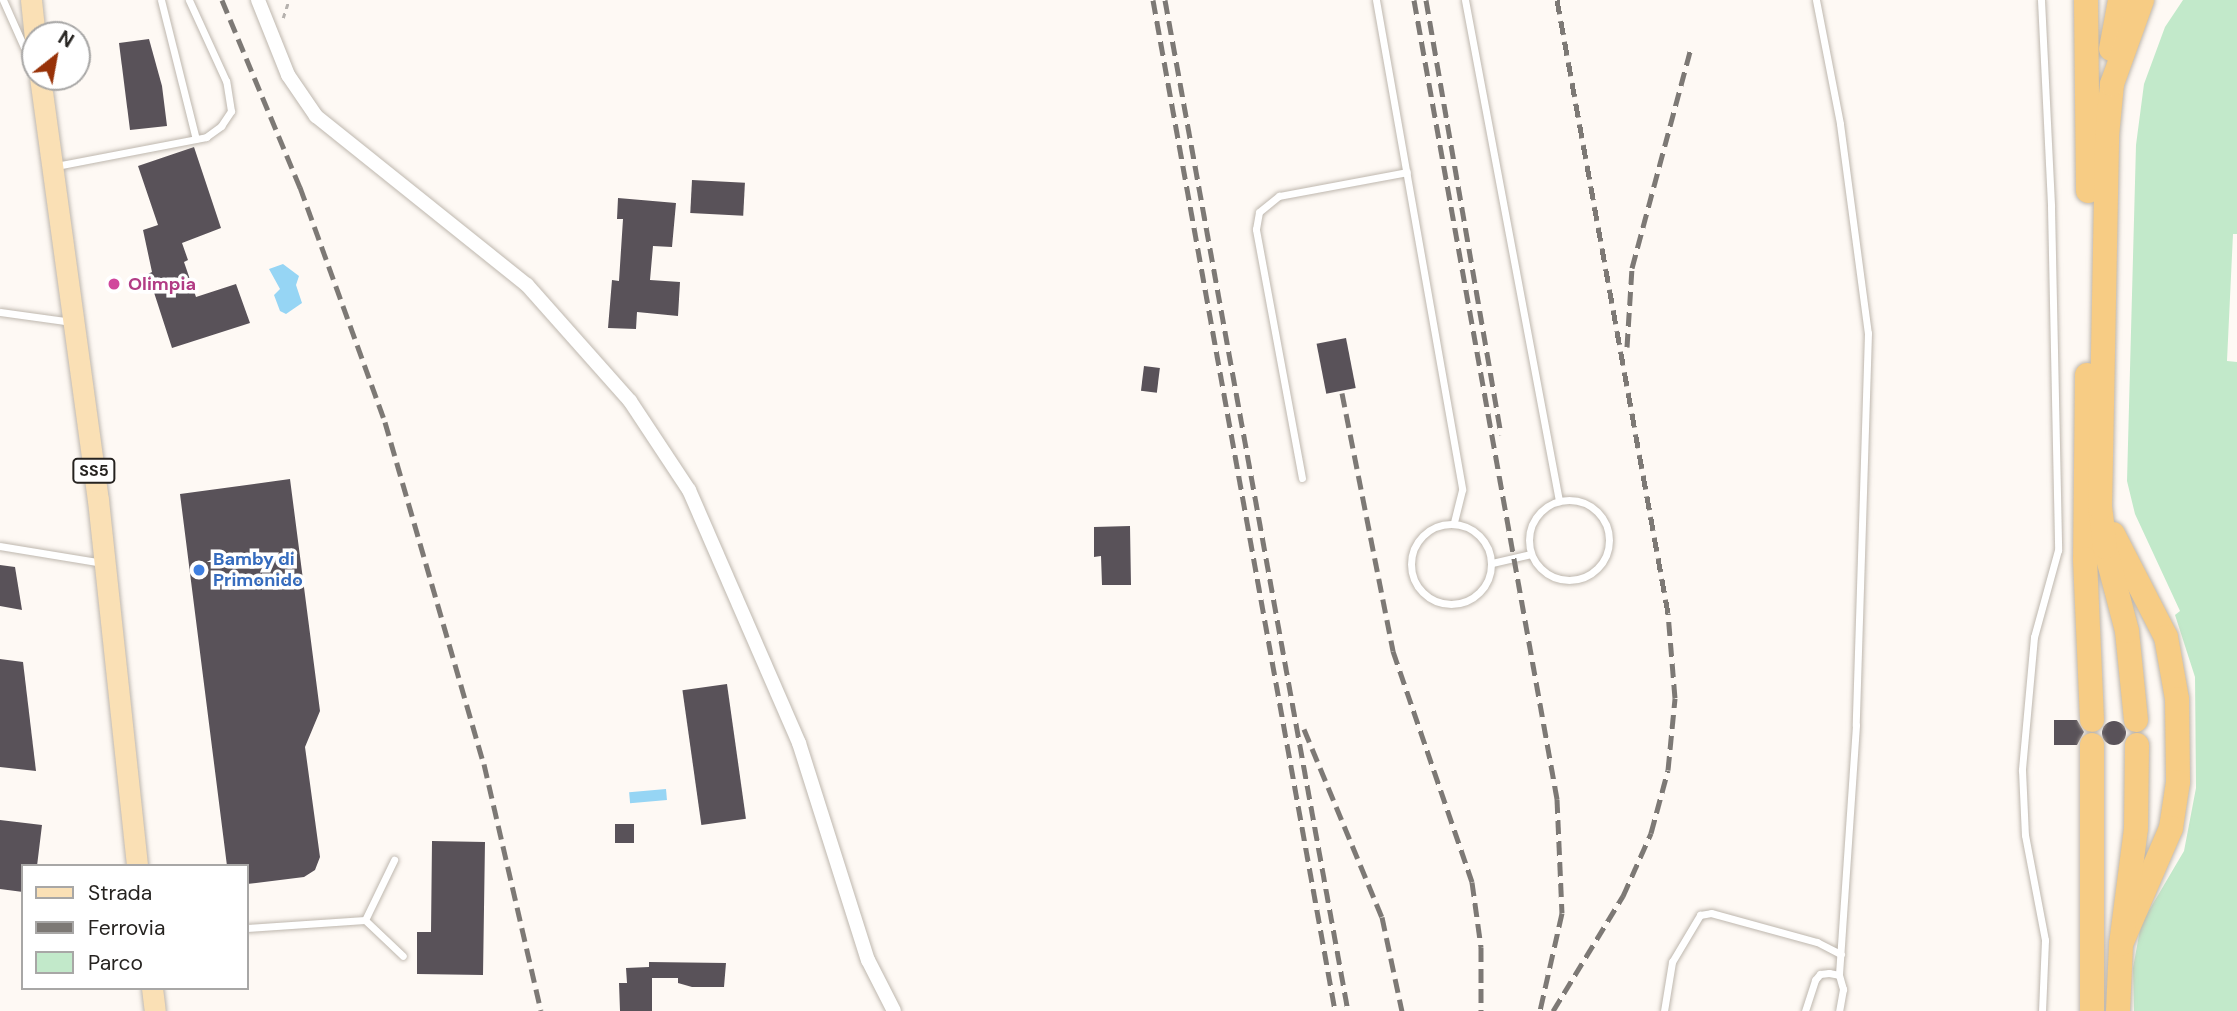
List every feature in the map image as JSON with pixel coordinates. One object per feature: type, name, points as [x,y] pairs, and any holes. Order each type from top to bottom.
[{"type":"highway","points":[[2086,0],[2088,65],[2085,559],[2092,720]]},
{"type":"highway","points":[[2088,65],[2102,0]]},
{"type":"highway","points":[[2112,84],[2108,69],[2120,0]]},
{"type":"highway","points":[[2136,720],[2127,631],[2101,527],[2104,461],[2105,189],[2112,84],[2142,0]]},
{"type":"highway","points":[[2104,461],[2112,531],[2166,637],[2177,699],[2178,782],[2171,828],[2121,944]]},
{"type":"highway","points":[[2092,745],[2092,1011]]},
{"type":"highway","points":[[2118,1011],[2121,944],[2136,828],[2137,745]]},
{"type":"main road","points":[[31,0],[33,21]]},
{"type":"main road","name":"SS5","points":[[40,91],[104,563],[137,864]]},
{"type":"main road","points":[[152,990],[155,1011]]},
{"type":"street","points":[[258,0],[289,75],[316,116],[527,285],[630,401],[689,490],[799,743],[868,960],[894,1011]]},
{"type":"lane","points":[[3,0],[21,40]]},
{"type":"lane","points":[[161,0],[196,139]]},
{"type":"lane","points":[[52,167],[196,139],[221,126],[231,111],[226,81],[189,0]]},
{"type":"lane","points":[[1376,0],[1462,489],[1454,523]]},
{"type":"lane","points":[[1465,0],[1559,501]]},
{"type":"lane","points":[[1816,0],[1840,124],[1868,333],[1856,725],[1839,975],[1843,989],[1839,1011]]},
{"type":"lane","points":[[2041,0],[2051,206],[2058,550],[2034,637],[2022,770],[2025,835],[2045,940],[2042,1011]]},
{"type":"lane","points":[[1302,478],[1256,229],[1259,212],[1279,196],[1407,172]]},
{"type":"lane","points":[[0,312],[73,323]]},
{"type":"lane","points":[[1572,500],[1597,510],[1610,533],[1606,559],[1587,577],[1561,580],[1548,575],[1531,554],[1530,528],[1546,506],[1559,501],[1572,500]]},
{"type":"lane","points":[[1454,523],[1476,532],[1490,551],[1492,563],[1484,587],[1463,603],[1437,602],[1417,587],[1410,562],[1413,549],[1429,529],[1454,523]]},
{"type":"lane","points":[[0,546],[104,563]]},
{"type":"lane","points":[[1492,563],[1531,554]]},
{"type":"lane","points":[[365,920],[394,860]]},
{"type":"lane","points":[[1664,1011],[1672,962],[1700,915],[1712,913],[1817,942],[1841,954]]},
{"type":"lane","points":[[248,928],[365,920],[403,956]]},
{"type":"lane","points":[[1805,1011],[1820,974],[1839,975]]},
{"type":"green space","points":[[2183,0],[2237,0],[2237,234],[2233,234],[2227,361],[2237,362],[2237,1011],[2134,1011],[2133,968],[2141,924],[2184,851],[2196,788],[2195,677],[2175,615],[2180,611],[2135,514],[2127,481],[2136,145],[2144,84],[2165,27]]},
{"type":"water","points":[[283,264],[299,276],[296,285],[302,303],[286,314],[280,311],[274,295],[280,289],[269,269]]},
{"type":"water","points":[[666,789],[667,800],[630,803],[629,792]]},
{"type":"building","points":[[149,39],[162,86],[167,126],[130,130],[119,43]]},
{"type":"building","points":[[194,147],[221,228],[182,243],[188,260],[184,262],[196,297],[236,284],[250,323],[172,348],[148,274],[152,272],[143,230],[158,225],[138,166]]},
{"type":"building","points":[[692,180],[745,183],[743,216],[690,213]]},
{"type":"building","points":[[618,198],[676,203],[672,247],[653,246],[650,280],[680,282],[678,316],[637,312],[636,329],[608,328],[612,280],[619,281],[623,219],[617,219]]},
{"type":"building","points":[[1346,338],[1356,388],[1326,394],[1317,344]]},
{"type":"building","points":[[1144,366],[1160,368],[1157,393],[1141,391]]},
{"type":"building","points":[[290,479],[320,711],[305,747],[320,857],[315,870],[304,877],[248,884],[248,864],[227,864],[180,494]]},
{"type":"building","points":[[1130,526],[1131,585],[1102,585],[1101,556],[1094,557],[1094,527]]},
{"type":"building","points":[[0,565],[15,567],[22,610],[0,606]]},
{"type":"building","points":[[0,659],[23,662],[36,771],[0,767]]},
{"type":"building","points":[[727,684],[746,819],[701,825],[682,690]]},
{"type":"building","points":[[2054,720],[2077,720],[2084,732],[2077,745],[2054,745]]},
{"type":"building","points":[[2109,721],[2119,721],[2126,728],[2126,738],[2119,745],[2109,745],[2102,738],[2102,728]]},
{"type":"building","points":[[0,820],[42,825],[37,864],[21,864],[21,892],[0,889]]},
{"type":"building","points":[[615,824],[634,824],[634,843],[615,843]]},
{"type":"building","points":[[432,841],[485,842],[483,975],[417,974],[417,932],[431,932]]},
{"type":"building","points":[[649,962],[726,963],[724,987],[692,987],[678,983],[678,978],[652,978],[652,1011],[620,1011],[619,983],[627,983],[626,968],[649,967]]},
{"type":"railway","points":[[222,0],[300,187],[385,422],[484,764],[541,1011]]},
{"type":"railway","points":[[1153,0],[1335,1011]]},
{"type":"railway","points":[[1165,0],[1348,1011]]},
{"type":"railway","points":[[1414,0],[1557,799],[1562,913],[1540,1011]]},
{"type":"railway","points":[[1426,0],[1501,435]]},
{"type":"railway","points":[[1553,1011],[1623,896],[1651,833],[1668,770],[1675,698],[1668,613],[1557,0]]},
{"type":"railway","points":[[1627,347],[1632,268],[1690,51]]},
{"type":"railway","points":[[1342,393],[1393,651],[1472,882],[1481,947],[1481,1011]]},
{"type":"railway","points":[[1304,729],[1382,917],[1402,1011]]},
{"type":"place","name":"Olimpia","points":[[114,284]]},
{"type":"place","name":"Bamby di Primonido","points":[[199,570]]}]
